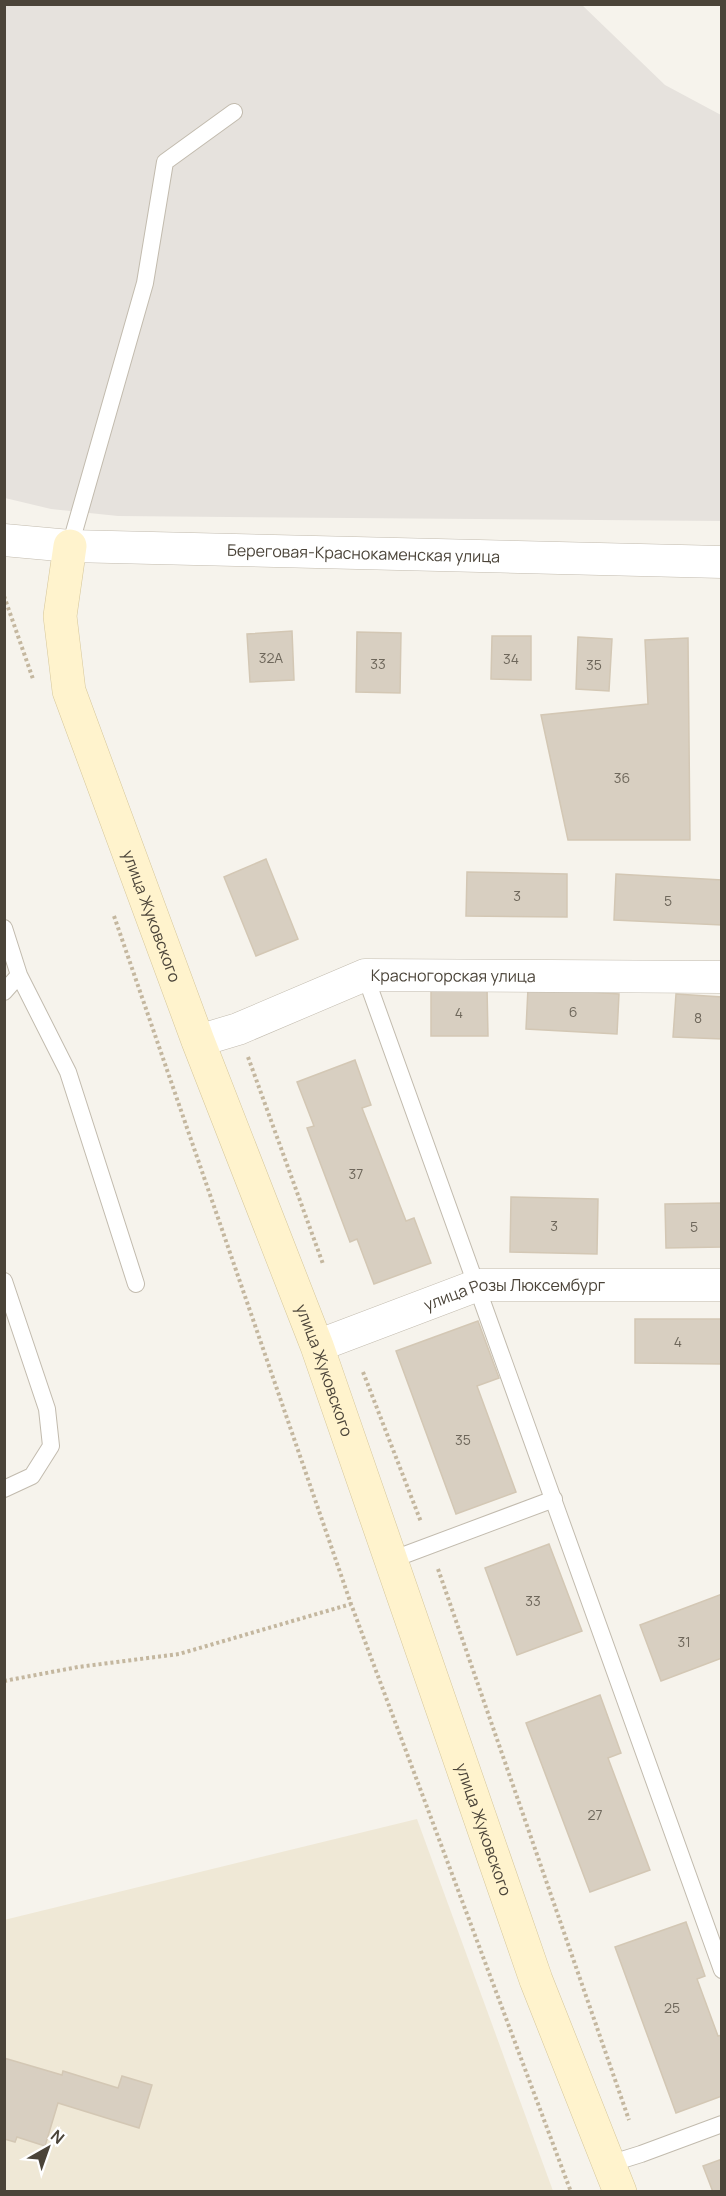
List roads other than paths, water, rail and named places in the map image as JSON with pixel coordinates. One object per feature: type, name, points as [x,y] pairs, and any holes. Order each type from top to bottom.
[{"type":"street","name":"Береговая-Краснокаменская улица","points":[[4,540],[70,546],[722,562]]},
{"type":"street","name":"улица Жуковского","points":[[70,546],[60,616],[69,691],[198,1041],[317,1347],[536,1980],[614,2178]]},
{"type":"street","name":"Красногорская улица","points":[[198,1041],[237,1029],[365,975],[722,977]]},
{"type":"street","name":"улица Розы Люксембург","points":[[317,1347],[478,1285],[722,1286]]},
{"type":"lane","points":[[70,546],[145,283],[165,162],[234,112]]},
{"type":"lane","points":[[4,928],[19,975],[68,1072],[136,1284]]},
{"type":"lane","points":[[4,992],[19,975]]},
{"type":"lane","points":[[365,975],[722,1970]]},
{"type":"lane","points":[[4,1281],[47,1410],[51,1446],[32,1476],[4,1490]]},
{"type":"lane","points":[[391,1560],[554,1499]]},
{"type":"lane","points":[[614,2178],[641,2154],[722,2124]]}]
